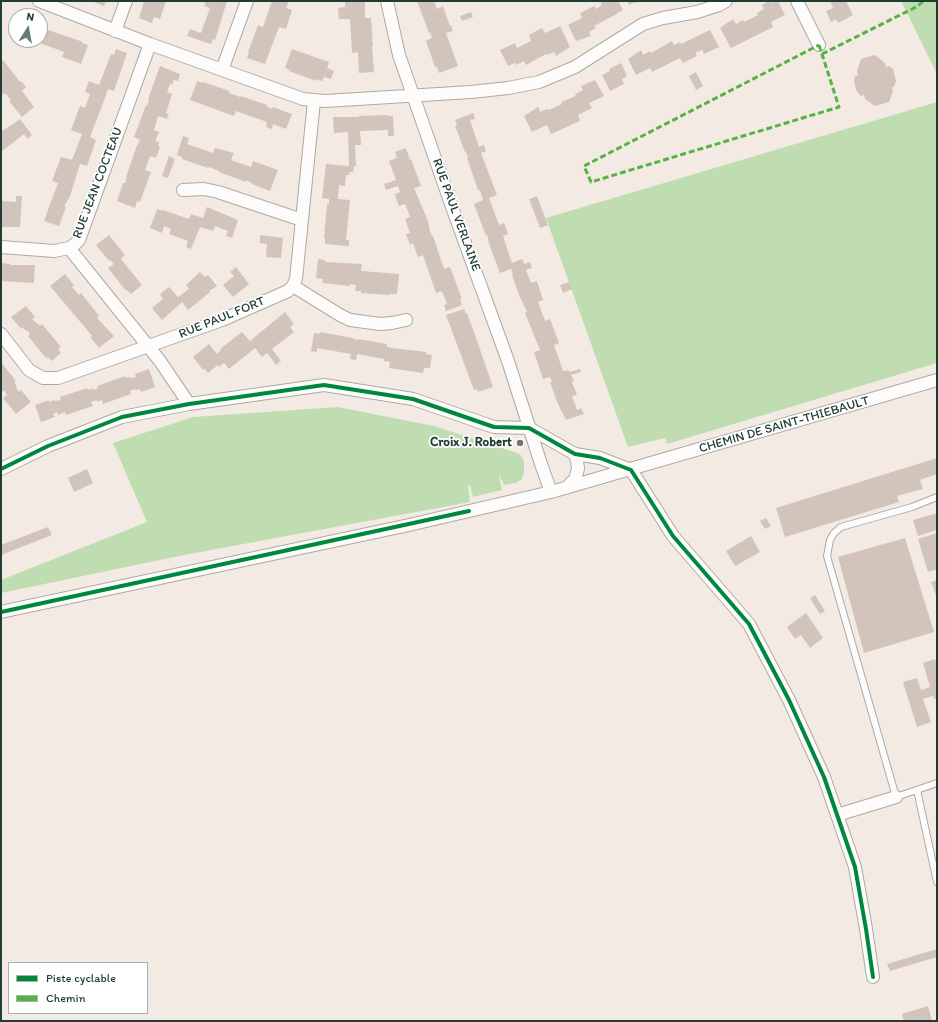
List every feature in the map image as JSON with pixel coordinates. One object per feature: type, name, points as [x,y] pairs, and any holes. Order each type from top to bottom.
[{"type":"street","points":[[39,1],[150,44],[303,99],[314,101],[486,90],[539,82],[575,67],[643,24],[663,18],[697,12],[719,5],[726,1]]},
{"type":"street","points":[[115,30],[126,1]]},
{"type":"street","points":[[222,70],[247,1]]},
{"type":"street","name":"RUE PAUL VERLAINE","points":[[387,1],[399,55],[508,361],[551,492]]},
{"type":"street","points":[[797,1],[819,45]]},
{"type":"street","name":"RUE JEAN COCTEAU","points":[[150,44],[79,240],[69,248],[160,361],[189,404]]},
{"type":"street","points":[[314,101],[296,279],[293,286],[350,320],[380,324],[406,320]]},
{"type":"street","points":[[183,190],[204,189],[218,192],[302,220]]},
{"type":"street","points":[[1,247],[54,250],[69,248]]},
{"type":"street","name":"RUE PAUL FORT","points":[[1,334],[29,370],[43,378],[58,378],[222,320],[284,292],[293,286]]},
{"type":"street","name":"CHEMIN DE SAINT-THIEBAULT","points":[[1,612],[409,525],[551,492],[937,380]]},
{"type":"street","points":[[1,469],[48,446],[122,417],[189,404],[324,385],[413,399],[494,427],[529,428],[575,454],[600,458],[631,470],[673,536],[749,624],[789,700],[824,777],[855,867],[873,977]]},
{"type":"street","points":[[566,488],[575,479],[578,469],[575,454]]},
{"type":"street","points":[[837,814],[896,797]]},
{"type":"lane","points":[[937,497],[912,507],[841,527],[834,533],[830,540],[827,556],[896,797],[937,783]]},
{"type":"lane","points":[[917,790],[937,882]]},
{"type":"green space","points":[[901,1],[937,1],[937,74]]},
{"type":"green space","points":[[937,102],[937,363],[667,444],[665,438],[628,447],[546,218]]},
{"type":"green space","points":[[338,407],[434,426],[520,454],[524,461],[524,472],[522,479],[516,483],[504,485],[499,476],[502,490],[473,497],[470,485],[468,485],[470,502],[184,555],[1,593],[1,580],[147,522],[113,443],[193,417]]},
{"type":"building","points":[[91,1],[106,1],[104,6]]},
{"type":"building","points":[[144,1],[166,1],[160,19],[154,17],[152,23],[139,18]]},
{"type":"building","points":[[206,1],[227,1],[215,40],[213,39],[211,44],[187,36],[190,29],[201,33],[210,8],[204,6]]},
{"type":"building","points":[[272,1],[289,1],[286,8],[292,10],[286,29],[279,27],[265,64],[247,58],[258,25],[263,27]]},
{"type":"building","points":[[345,1],[365,1],[365,18],[371,18],[374,72],[359,73],[358,52],[352,53],[350,19],[339,19],[338,8],[345,7]]},
{"type":"building","points":[[417,1],[434,1],[437,9],[443,6],[453,31],[446,33],[458,66],[439,73],[437,67],[435,67],[426,41],[432,38]]},
{"type":"building","points":[[600,1],[618,1],[623,10],[594,26],[596,28],[589,32],[591,36],[576,41],[568,25],[582,18],[580,13],[594,6],[596,9],[602,5]]},
{"type":"building","points":[[627,1],[641,1],[629,5]]},
{"type":"building","points":[[769,1],[770,3],[778,1],[785,15],[771,22],[773,27],[731,48],[720,28],[733,19],[736,24],[758,15],[757,13],[764,9],[762,5]]},
{"type":"building","points":[[830,1],[846,1],[853,15],[838,23],[836,19],[831,22],[826,11],[833,8]]},
{"type":"building","points":[[471,12],[473,17],[462,21],[460,16]]},
{"type":"building","points":[[560,26],[570,47],[556,56],[554,52],[547,55],[546,54],[526,65],[524,61],[516,65],[515,63],[508,66],[500,50],[515,43],[517,48],[531,41],[529,35],[542,28],[545,33]]},
{"type":"building","points":[[48,30],[88,45],[81,64],[62,57],[64,52],[48,46]]},
{"type":"building","points":[[710,30],[719,47],[704,54],[702,50],[695,53],[697,56],[683,63],[680,58],[652,72],[650,68],[636,75],[628,59],[641,50],[643,55],[650,51],[651,53],[672,41],[674,45],[680,42],[681,44]]},
{"type":"building","points":[[116,49],[127,53],[114,91],[108,89],[90,137],[96,140],[87,166],[80,164],[70,196],[64,207],[66,207],[59,226],[44,221],[58,183],[52,181],[61,157],[72,160],[82,134],[71,130],[80,106],[85,108],[90,94],[85,92],[89,81],[99,85],[111,54],[114,55]]},
{"type":"building","points":[[292,49],[329,62],[327,68],[334,71],[331,79],[324,77],[322,81],[316,79],[316,81],[289,71],[290,70],[285,68]]},
{"type":"building","points":[[875,55],[885,63],[886,67],[889,66],[893,69],[896,81],[894,87],[892,87],[893,91],[889,102],[875,106],[865,99],[864,95],[861,96],[857,92],[854,82],[855,76],[858,75],[857,71],[861,59]]},
{"type":"building","points":[[3,60],[20,82],[21,81],[26,87],[22,91],[34,107],[22,117],[9,101],[11,100],[1,91],[1,61]]},
{"type":"building","points":[[621,63],[627,76],[622,79],[624,84],[610,91],[602,75],[610,71],[609,69]]},
{"type":"building","points":[[160,66],[180,74],[178,81],[174,80],[172,85],[170,84],[167,92],[172,94],[166,113],[169,114],[167,119],[158,116],[154,130],[159,132],[155,141],[159,142],[158,146],[160,147],[156,158],[150,156],[145,170],[151,172],[140,202],[137,201],[135,208],[117,201],[140,140],[134,137],[146,105],[147,106],[148,99]]},
{"type":"building","points":[[696,72],[703,86],[696,90],[689,76]]},
{"type":"building","points":[[595,80],[604,96],[589,103],[592,108],[578,115],[580,121],[551,134],[547,125],[532,132],[524,116],[538,107],[540,112],[562,104],[561,102],[576,96],[575,94],[583,90],[581,86]]},
{"type":"building","points":[[197,81],[230,91],[229,93],[267,105],[267,107],[272,109],[273,107],[292,114],[286,129],[273,124],[272,129],[266,127],[267,122],[236,111],[234,116],[190,100]]},
{"type":"building","points":[[473,113],[475,119],[470,120],[479,147],[484,145],[486,151],[481,153],[497,195],[489,198],[499,225],[504,223],[506,228],[508,234],[503,236],[512,263],[522,259],[524,264],[530,262],[532,268],[526,270],[531,283],[537,281],[543,300],[538,302],[545,321],[550,319],[559,343],[554,345],[563,371],[569,370],[569,372],[580,369],[581,372],[571,375],[577,395],[572,396],[577,410],[581,408],[584,414],[566,420],[557,402],[550,382],[552,382],[550,377],[543,379],[534,352],[540,350],[525,313],[527,312],[519,295],[511,269],[500,273],[487,235],[486,236],[474,204],[483,200],[455,126],[457,125],[455,120]]},
{"type":"building","points":[[393,116],[394,136],[388,136],[388,130],[360,131],[361,145],[355,145],[356,167],[354,166],[353,172],[346,175],[345,186],[339,185],[338,199],[350,200],[346,240],[349,240],[349,246],[325,244],[324,238],[327,204],[329,204],[329,199],[322,198],[326,164],[349,166],[348,132],[334,133],[333,117]]},
{"type":"building","points":[[20,119],[32,135],[28,139],[24,134],[1,152],[1,132]]},
{"type":"building","points":[[183,136],[189,138],[187,144],[213,153],[215,148],[234,153],[231,160],[251,167],[253,161],[278,170],[270,191],[246,180],[246,182],[209,167],[208,168],[182,159],[182,157],[177,155]]},
{"type":"building","points":[[406,148],[421,186],[414,188],[428,221],[430,231],[444,269],[450,267],[462,299],[460,299],[462,305],[446,311],[444,305],[447,304],[442,291],[436,293],[423,255],[418,257],[413,243],[410,245],[406,234],[410,233],[405,219],[410,217],[405,204],[399,206],[397,201],[395,194],[400,192],[398,186],[386,190],[384,184],[396,180],[389,161],[397,158],[395,152]]},
{"type":"building","points":[[169,156],[175,159],[168,178],[162,176]]},
{"type":"building","points":[[16,196],[22,196],[20,227],[1,227],[2,201],[16,202]]},
{"type":"building","points":[[537,196],[548,225],[540,228],[529,199]]},
{"type":"building","points":[[207,207],[238,220],[232,238],[226,236],[228,231],[215,226],[213,231],[200,227],[191,249],[186,247],[188,241],[169,234],[171,229],[164,226],[162,233],[150,228],[157,209],[189,219],[191,214],[203,218]]},
{"type":"building","points":[[109,235],[125,255],[121,259],[142,285],[131,294],[127,290],[126,291],[108,268],[114,264],[110,260],[109,261],[96,245]]},
{"type":"building","points":[[260,235],[283,238],[281,258],[266,257],[267,244],[260,243]]},
{"type":"building","points":[[318,259],[325,260],[325,262],[362,264],[361,271],[399,274],[397,294],[389,295],[361,293],[361,291],[355,291],[356,285],[350,284],[350,286],[322,283],[323,279],[316,278]]},
{"type":"building","points":[[1,263],[11,264],[10,265],[35,265],[34,283],[1,281]]},
{"type":"building","points":[[236,267],[249,284],[233,297],[223,285],[234,276],[230,272]]},
{"type":"building","points":[[200,272],[205,277],[208,275],[217,286],[209,291],[210,292],[188,310],[182,302],[162,320],[152,308],[163,299],[160,294],[169,287],[178,297],[189,289],[186,285]]},
{"type":"building","points":[[65,274],[74,285],[72,287],[79,295],[81,293],[99,316],[97,318],[114,336],[99,348],[90,337],[92,336],[50,286]]},
{"type":"building","points":[[569,282],[572,289],[563,293],[560,285]]},
{"type":"building","points":[[26,306],[35,317],[32,319],[40,326],[42,324],[61,347],[58,349],[61,353],[52,361],[48,357],[46,358],[28,336],[30,334],[27,330],[26,331],[22,327],[21,329],[11,317]]},
{"type":"building","points":[[464,309],[466,314],[467,313],[493,387],[478,392],[477,389],[474,390],[446,315]]},
{"type":"building","points":[[285,312],[294,324],[290,327],[294,332],[272,349],[281,361],[276,365],[267,353],[262,357],[255,348],[229,369],[224,363],[219,367],[218,365],[208,373],[204,368],[203,370],[193,357],[209,344],[217,354],[221,350],[220,349],[242,332],[250,341]]},
{"type":"building","points":[[320,332],[387,344],[387,347],[392,348],[426,352],[426,354],[432,355],[430,368],[424,368],[423,373],[409,371],[389,368],[390,362],[384,361],[384,359],[357,354],[356,360],[350,359],[351,354],[317,348],[317,352],[311,351],[314,333],[320,334]]},
{"type":"building","points":[[1,362],[16,381],[14,382],[19,392],[21,390],[31,402],[16,414],[3,398],[7,395],[4,390],[1,393]]},
{"type":"building","points":[[149,369],[155,387],[141,392],[140,389],[134,389],[130,391],[131,394],[103,404],[102,400],[97,402],[97,400],[91,402],[93,406],[66,415],[65,412],[58,415],[57,412],[53,414],[55,417],[41,422],[35,405],[49,400],[49,402],[61,400],[60,397],[87,388],[88,390],[93,388],[93,390],[98,388],[97,386],[125,376],[125,378],[136,377],[135,374]]},
{"type":"building","points":[[937,458],[937,474],[920,480],[923,489],[897,496],[899,502],[785,537],[776,508]]},
{"type":"building","points":[[87,469],[93,483],[74,492],[68,478]]},
{"type":"building","points":[[937,513],[937,530],[918,536],[913,520]]},
{"type":"building","points":[[766,518],[771,526],[765,529],[760,521]]},
{"type":"building","points":[[48,527],[52,535],[1,555],[1,545]]},
{"type":"building","points":[[937,533],[937,569],[928,572],[918,539]]},
{"type":"building","points":[[751,536],[760,552],[735,566],[726,551]]},
{"type":"building","points":[[905,538],[934,632],[864,653],[838,557]]},
{"type":"building","points":[[937,580],[937,598],[931,582]]},
{"type":"building","points":[[815,595],[825,611],[820,614],[810,598]]},
{"type":"building","points":[[806,613],[823,638],[810,648],[801,635],[795,639],[787,627]]},
{"type":"building","points":[[935,659],[937,665],[937,698],[934,699],[933,696],[923,699],[931,722],[917,727],[903,682],[917,678],[921,690],[930,687],[923,663]]},
{"type":"building","points":[[937,949],[937,957],[890,971],[887,964]]},
{"type":"building","points":[[928,1006],[932,1021],[904,1021],[902,1014]]},
{"type":"marked path","points":[[822,54],[918,6],[923,1]]},
{"type":"marked path","points":[[819,45],[839,107],[591,182],[584,166],[819,45]]},
{"type":"cycle path","points":[[1,469],[48,446],[122,417],[189,404],[324,385],[413,399],[494,427],[529,428],[575,454],[600,458],[631,470],[673,536],[749,624],[789,700],[824,777],[855,867],[873,977]]},
{"type":"cycle path","points":[[1,612],[469,511]]},
{"type":"place","name":"Croix J. Robert","points":[[520,443]]}]
